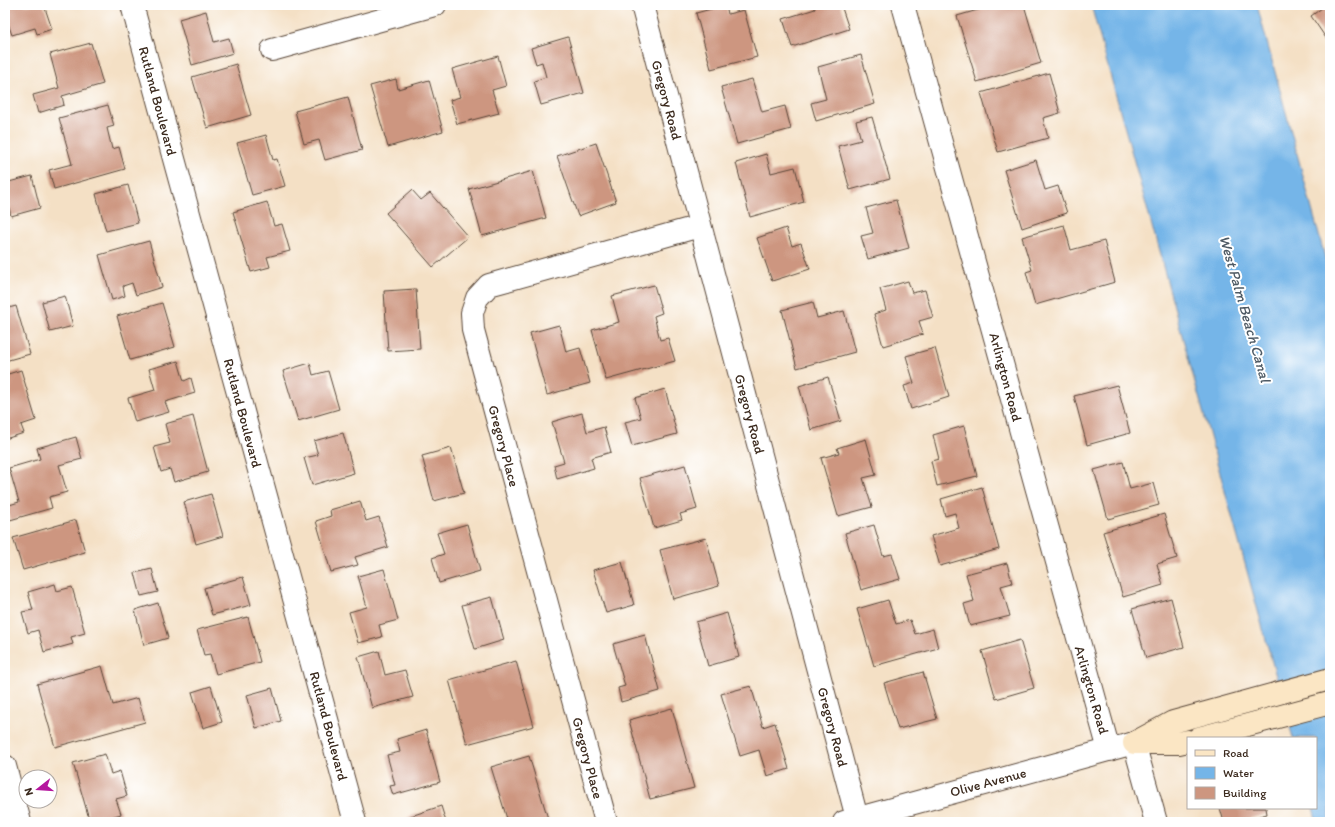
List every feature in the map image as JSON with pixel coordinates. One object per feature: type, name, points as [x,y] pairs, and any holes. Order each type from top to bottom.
[{"type":"main road","name":"Olive Avenue","points":[[1134,743],[1173,722],[1330,679]]},
{"type":"main road","name":"Olive Avenue","points":[[1203,737],[1330,704]]},
{"type":"main road","name":"Olive Avenue","points":[[1134,743],[1179,743],[1187,741]]},
{"type":"street","name":"Rutland Boulevard","points":[[132,5],[355,822]]},
{"type":"street","points":[[272,50],[391,11],[435,5]]},
{"type":"street","name":"Gregory Road","points":[[642,5],[853,821]]},
{"type":"street","name":"Arlington Road","points":[[903,5],[1109,750]]},
{"type":"street","name":"Gregory Place","points":[[606,822],[473,330],[472,313],[477,298],[488,285],[700,226]]},
{"type":"street","points":[[1134,743],[1156,822]]},
{"type":"street","name":"Olive Avenue","points":[[853,821],[1134,743]]},
{"type":"street","points":[[5,766],[20,822]]},
{"type":"water","name":"West Palm Beach Canal","points":[[1091,5],[1257,5],[1330,276],[1330,822],[1317,822],[1313,809],[1317,809],[1317,737],[1293,737]]},
{"type":"building","points":[[12,5],[44,5],[52,29],[37,34],[35,28],[12,35],[5,15],[5,7]]},
{"type":"building","points":[[726,5],[728,14],[744,10],[757,57],[711,69],[696,13]]},
{"type":"building","points":[[814,5],[841,5],[849,29],[792,47],[783,19],[815,9]]},
{"type":"building","points":[[995,5],[1024,5],[1041,63],[977,82],[957,16]]},
{"type":"building","points":[[1326,5],[1330,5],[1330,44],[1311,16]]},
{"type":"building","points":[[206,11],[214,42],[229,38],[233,53],[192,65],[179,19]]},
{"type":"building","points":[[568,37],[584,93],[541,105],[534,81],[546,77],[542,62],[536,64],[531,48]]},
{"type":"building","points":[[91,43],[103,84],[62,96],[64,105],[38,113],[33,95],[59,88],[50,54]]},
{"type":"building","points":[[861,55],[875,104],[816,121],[811,103],[826,99],[818,67]]},
{"type":"building","points":[[498,56],[506,86],[492,90],[499,113],[457,124],[450,100],[460,97],[452,69]]},
{"type":"building","points":[[236,64],[251,115],[207,128],[192,77]]},
{"type":"building","points":[[1049,73],[1060,113],[1043,118],[1048,138],[998,152],[981,93]]},
{"type":"building","points":[[396,79],[398,89],[429,80],[443,131],[388,147],[370,86]]},
{"type":"building","points":[[752,79],[762,112],[785,106],[791,129],[737,144],[721,87]]},
{"type":"building","points":[[348,97],[362,150],[325,160],[319,140],[304,144],[295,111]]},
{"type":"building","points":[[108,105],[114,126],[107,128],[112,149],[119,147],[125,169],[54,189],[49,170],[72,164],[59,118]]},
{"type":"building","points":[[872,117],[890,179],[850,190],[838,146],[861,140],[856,121]]},
{"type":"building","points":[[266,135],[273,160],[277,159],[285,186],[252,195],[237,143]]},
{"type":"building","points":[[596,143],[616,202],[578,216],[557,156]]},
{"type":"building","points":[[766,154],[771,173],[795,167],[804,202],[750,217],[736,163]]},
{"type":"building","points":[[1036,160],[1045,190],[1058,186],[1067,213],[1022,228],[1004,170]]},
{"type":"building","points":[[533,171],[546,218],[482,236],[469,189]]},
{"type":"building","points":[[32,176],[40,208],[11,216],[5,191],[5,183]]},
{"type":"building","points":[[128,185],[138,223],[106,231],[96,194]]},
{"type":"building","points":[[412,190],[421,200],[430,193],[468,237],[433,267],[386,213]]},
{"type":"building","points":[[896,200],[909,248],[868,259],[861,236],[873,233],[866,208]]},
{"type":"building","points":[[267,202],[274,226],[282,224],[290,251],[267,257],[270,267],[251,272],[233,212]]},
{"type":"building","points":[[1064,225],[1071,250],[1104,241],[1115,282],[1035,305],[1026,272],[1032,270],[1022,237]]},
{"type":"building","points":[[786,228],[792,246],[801,243],[810,269],[772,281],[757,238]]},
{"type":"building","points":[[149,241],[162,287],[136,295],[132,283],[123,286],[125,296],[112,300],[99,255]]},
{"type":"building","points":[[908,281],[912,293],[925,290],[933,317],[919,321],[923,334],[883,346],[874,314],[886,310],[880,289]]},
{"type":"building","points":[[654,285],[662,313],[654,316],[660,340],[668,338],[675,361],[606,380],[592,330],[619,322],[612,296]]},
{"type":"building","points":[[416,289],[420,349],[388,351],[384,291]]},
{"type":"building","points":[[65,296],[73,326],[50,332],[42,302]]},
{"type":"building","points":[[813,302],[817,318],[844,311],[855,352],[797,368],[782,310]]},
{"type":"building","points":[[162,303],[175,347],[130,360],[117,316]]},
{"type":"building","points":[[16,306],[30,354],[5,361],[5,309]]},
{"type":"building","points":[[559,325],[566,352],[580,348],[590,383],[547,395],[530,333]]},
{"type":"building","points":[[935,348],[949,397],[911,409],[904,386],[914,383],[906,356]]},
{"type":"building","points":[[178,361],[184,381],[191,378],[195,393],[165,402],[169,412],[135,422],[128,398],[155,390],[149,369]]},
{"type":"building","points":[[310,363],[313,375],[328,371],[339,409],[298,421],[283,371]]},
{"type":"building","points":[[21,370],[36,420],[21,425],[24,433],[5,439],[5,375]]},
{"type":"building","points":[[828,377],[841,421],[811,430],[799,386]]},
{"type":"building","points":[[1117,385],[1130,433],[1087,445],[1074,396]]},
{"type":"building","points":[[665,389],[677,434],[632,446],[625,422],[641,418],[635,398]]},
{"type":"building","points":[[582,413],[587,432],[604,427],[611,452],[591,458],[594,468],[557,479],[554,465],[564,462],[552,422]]},
{"type":"building","points":[[193,416],[208,472],[174,482],[170,469],[161,472],[154,447],[170,443],[165,424]]},
{"type":"building","points":[[964,426],[977,476],[937,486],[931,461],[939,459],[933,435]]},
{"type":"building","points":[[343,433],[354,473],[312,485],[304,458],[318,455],[314,441]]},
{"type":"building","points":[[76,437],[82,459],[59,465],[67,492],[49,497],[52,508],[10,520],[6,506],[19,502],[9,468],[40,459],[37,448]]},
{"type":"building","points":[[866,439],[876,475],[863,478],[872,507],[838,516],[821,458],[839,453],[837,448]]},
{"type":"building","points":[[451,448],[464,493],[434,501],[422,456]]},
{"type":"building","points":[[1123,462],[1130,489],[1153,483],[1159,505],[1108,519],[1094,470]]},
{"type":"building","points":[[685,465],[697,509],[680,514],[682,520],[654,528],[640,478]]},
{"type":"building","points":[[982,487],[999,549],[940,566],[931,536],[959,528],[955,513],[945,516],[941,499]]},
{"type":"building","points":[[211,494],[223,536],[196,544],[184,502]]},
{"type":"building","points":[[360,501],[366,521],[379,517],[388,547],[355,557],[358,565],[331,572],[316,521],[331,516],[330,510]]},
{"type":"building","points":[[1164,514],[1177,558],[1157,564],[1163,585],[1123,597],[1103,532]]},
{"type":"building","points":[[76,520],[85,552],[23,570],[13,538]]},
{"type":"building","points":[[467,524],[480,571],[439,583],[432,558],[444,554],[437,533]]},
{"type":"building","points":[[874,525],[883,556],[892,554],[900,579],[861,590],[845,533]]},
{"type":"building","points":[[706,538],[719,586],[673,599],[660,550]]},
{"type":"building","points":[[622,562],[634,605],[606,613],[593,570]]},
{"type":"building","points":[[1007,563],[1012,583],[1001,586],[1010,616],[970,626],[964,604],[974,601],[966,574]]},
{"type":"building","points":[[152,569],[158,592],[141,596],[135,573]]},
{"type":"building","points":[[384,569],[398,620],[379,625],[382,637],[358,643],[349,612],[367,607],[358,576]]},
{"type":"building","points":[[243,577],[251,605],[212,615],[204,588]]},
{"type":"building","points":[[55,584],[57,591],[72,587],[85,633],[71,637],[73,644],[44,652],[38,630],[28,633],[22,612],[33,610],[28,592]]},
{"type":"building","points":[[492,597],[504,640],[475,649],[462,605]]},
{"type":"building","points":[[1171,598],[1184,647],[1146,658],[1132,609]]},
{"type":"building","points":[[888,600],[896,624],[910,620],[915,634],[933,629],[938,648],[874,666],[857,609]]},
{"type":"building","points":[[158,603],[168,638],[144,645],[135,610]]},
{"type":"building","points":[[727,613],[739,657],[708,666],[696,622]]},
{"type":"building","points":[[248,617],[260,662],[216,674],[210,654],[204,655],[197,630]]},
{"type":"building","points":[[645,635],[660,691],[621,702],[618,688],[625,686],[613,644]]},
{"type":"building","points":[[1020,640],[1034,688],[996,699],[982,651]]},
{"type":"building","points":[[379,651],[385,675],[405,670],[413,697],[372,708],[358,657]]},
{"type":"building","points":[[516,661],[534,726],[467,744],[449,680]]},
{"type":"building","points":[[102,666],[113,705],[138,698],[145,722],[55,747],[37,684]]},
{"type":"building","points":[[923,672],[937,719],[898,729],[884,683]]},
{"type":"building","points":[[211,686],[222,722],[203,728],[192,692]]},
{"type":"building","points":[[751,686],[763,727],[775,723],[789,769],[767,776],[759,750],[740,756],[721,694]]},
{"type":"building","points":[[272,688],[281,721],[256,728],[247,695]]},
{"type":"building","points":[[672,708],[694,788],[650,799],[629,720]]},
{"type":"building","points":[[426,730],[440,782],[393,795],[390,786],[395,785],[387,755],[400,752],[397,739]]},
{"type":"building","points":[[105,754],[111,774],[120,771],[127,796],[116,799],[121,814],[95,822],[90,822],[73,763]]},
{"type":"building","points":[[529,756],[549,822],[508,822],[491,767]]},
{"type":"building","points":[[441,806],[446,822],[409,822],[408,817]]},
{"type":"building","points":[[1220,809],[1266,809],[1267,814],[1238,822],[1224,822]]}]
